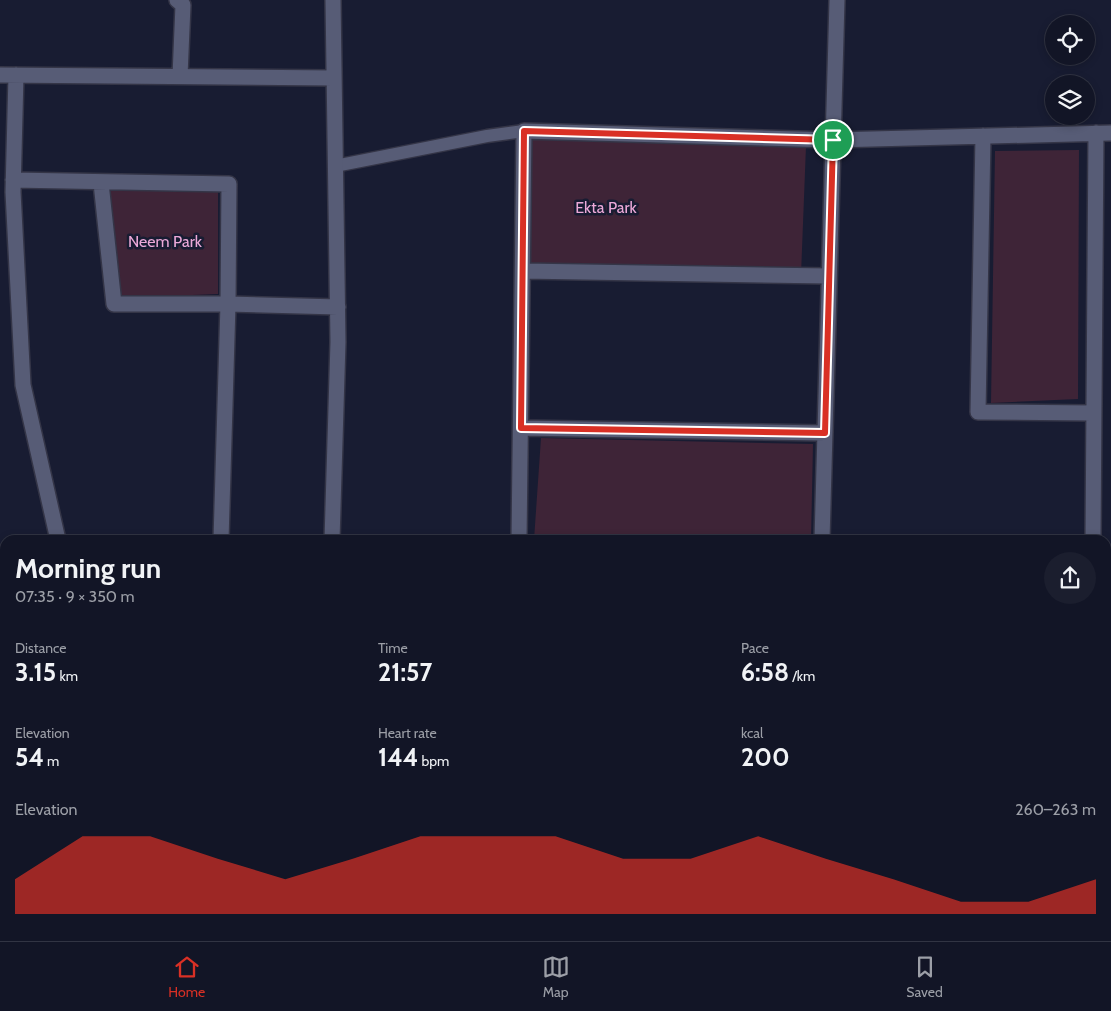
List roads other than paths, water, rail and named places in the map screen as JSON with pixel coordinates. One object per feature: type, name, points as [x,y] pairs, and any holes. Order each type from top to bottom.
[{"type":"street","points":[[177,0],[183,5],[180,76]]},
{"type":"street","points":[[332,535],[338,307],[333,0]]},
{"type":"street","points":[[822,535],[837,0]]},
{"type":"street","points":[[0,75],[334,78]]},
{"type":"street","points":[[16,75],[9,188],[22,385],[57,535]]},
{"type":"street","points":[[519,535],[524,131],[833,140],[1104,133],[1093,413],[1093,535]]},
{"type":"street","points":[[983,136],[978,412],[1093,413]]},
{"type":"street","points":[[9,188],[101,183],[229,184],[228,304],[221,535]]},
{"type":"street","points":[[101,183],[114,304],[228,304],[338,307]]},
{"type":"street","points":[[523,271],[829,276]]},
{"type":"street","points":[[521,428],[825,433]]},
{"type":"lane","points":[[336,166],[487,136],[524,131]]},
{"type":"park label","name":"Ekta Park","points":[[606,207]]},
{"type":"park label","name":"Neem Park","points":[[165,241]]}]
